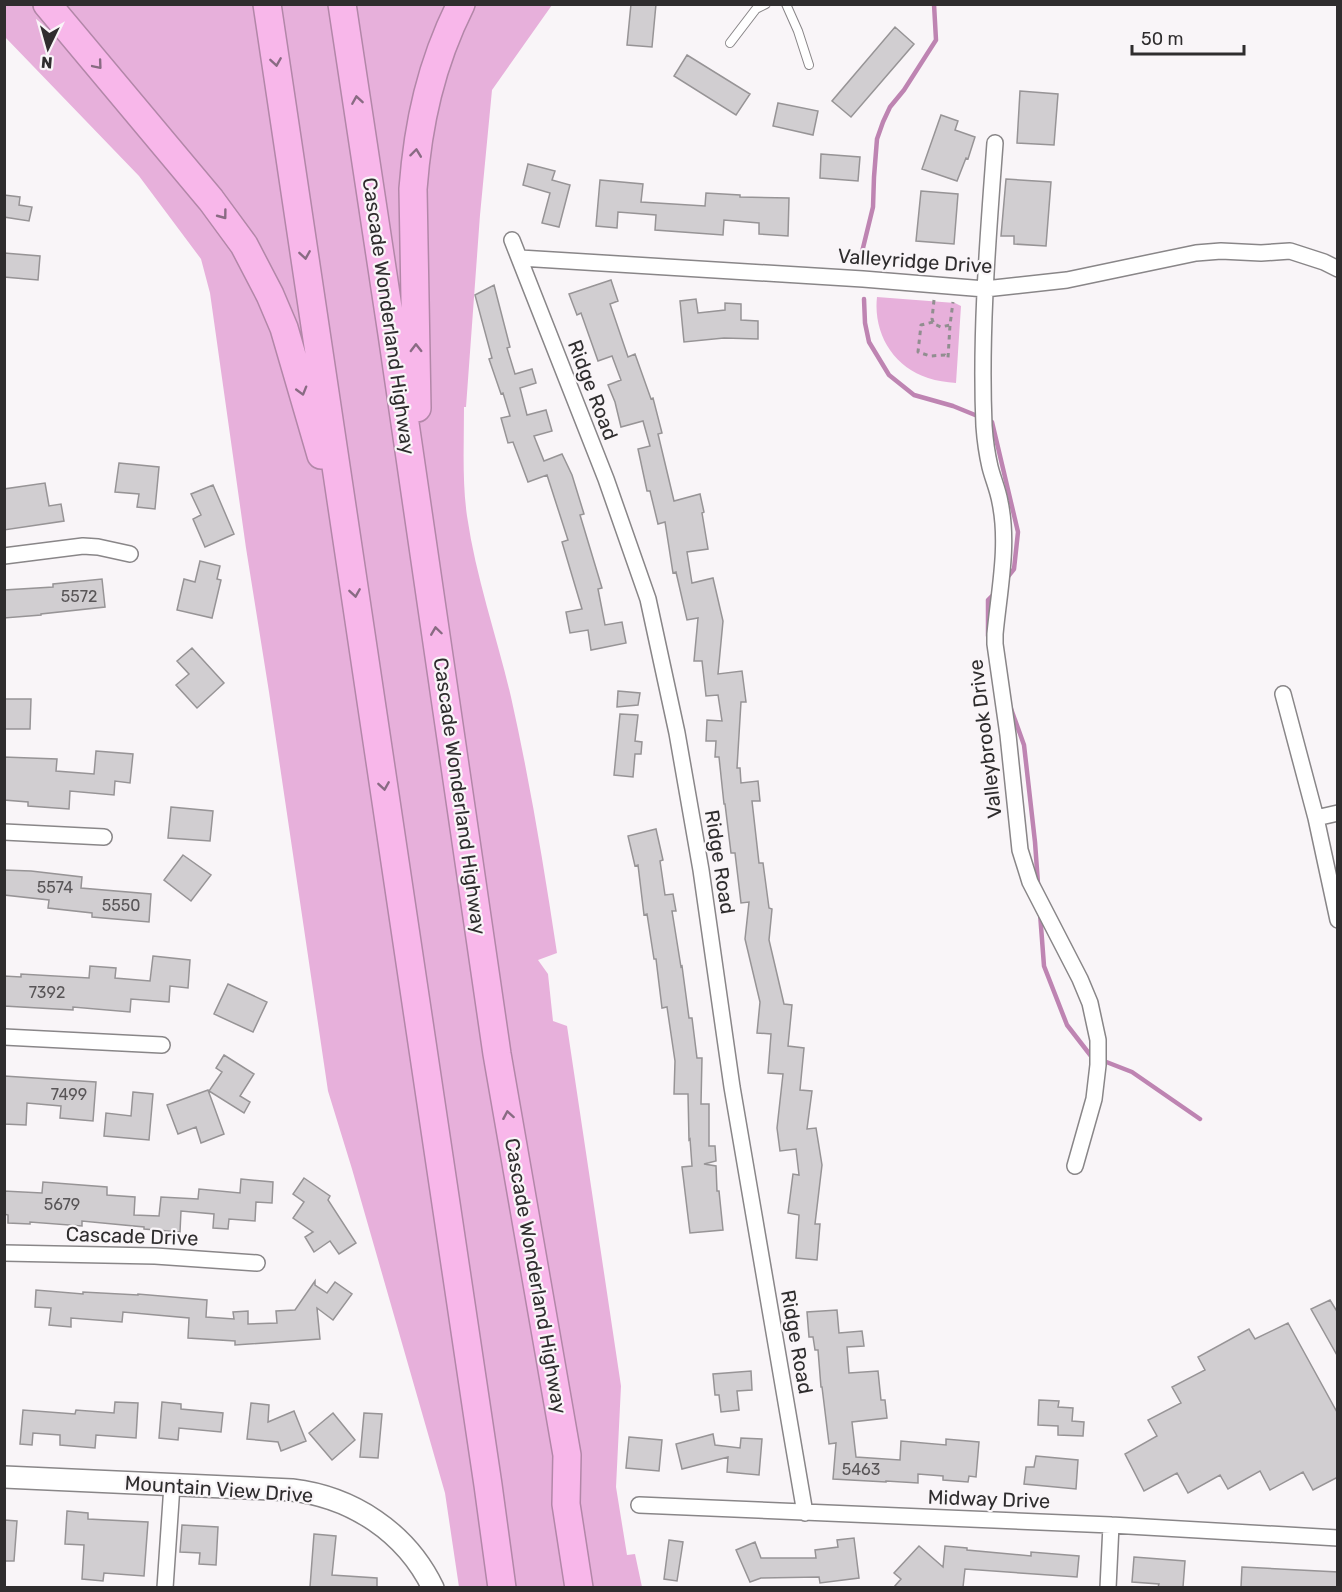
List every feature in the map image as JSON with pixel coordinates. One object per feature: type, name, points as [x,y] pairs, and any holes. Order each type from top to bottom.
[{"type":"highway","points":[[47,4],[212,200],[244,245],[257,268],[284,328],[348,551]]},
{"type":"highway","points":[[267,4],[502,1587]]},
{"type":"highway","name":"Cascade Wonderland Highway","points":[[342,4],[497,1054],[567,1455],[566,1504],[579,1587]]},
{"type":"highway","points":[[418,511],[413,189],[422,114],[432,74],[461,4]]},
{"type":"highway","points":[[567,1455],[577,1486],[597,1587]]},
{"type":"highway","points":[[487,1587],[488,1485]]},
{"type":"street","name":"Valleybrook Drive","points":[[995,144],[985,289],[984,429],[990,466],[1000,502],[1004,548],[995,644],[1011,758],[1018,842],[1030,882],[1090,1003],[1098,1040],[1094,1099],[1076,1166]]},
{"type":"street","name":"Ridge Road","points":[[512,240],[606,479],[648,598],[677,733],[701,870],[732,1087],[805,1513]]},
{"type":"street","name":"Valleyridge Drive","points":[[520,258],[863,279],[985,289],[1066,280],[1196,253],[1290,251],[1338,268]]},
{"type":"street","points":[[4,556],[83,546],[130,554]]},
{"type":"street","points":[[1283,694],[1316,818],[1338,920]]},
{"type":"street","points":[[1316,818],[1338,813]]},
{"type":"street","points":[[4,832],[104,837]]},
{"type":"street","points":[[4,1037],[162,1046]]},
{"type":"street","name":"Cascade Drive","points":[[4,1253],[155,1256],[257,1263]]},
{"type":"street","name":"Mountain View Drive","points":[[4,1477],[292,1490],[321,1496],[346,1504],[374,1519],[414,1556],[433,1587]]},
{"type":"street","points":[[165,1587],[172,1485]]},
{"type":"street","name":"Midway Drive","points":[[639,1505],[1111,1525],[1338,1538]]},
{"type":"street","points":[[1108,1587],[1111,1525]]},
{"type":"lane","points":[[730,43],[756,9],[765,4]]},
{"type":"lane","points":[[786,4],[798,30],[809,65]]},
{"type":"path","points":[[933,322],[934,300]]},
{"type":"path","points":[[933,322],[921,325],[918,352],[930,356],[945,355],[948,358],[953,302]]},
{"type":"path","points":[[933,322],[941,327],[950,325]]},
{"type":"shaded area","points":[[5,5],[552,5],[492,90],[466,407],[464,407],[464,489],[476,562],[518,729],[547,889],[557,953],[538,960],[548,974],[553,1021],[567,1026],[621,1386],[616,1487],[627,1555],[635,1554],[642,1587],[459,1587],[445,1493],[328,1091],[210,293],[201,259],[139,176],[5,37]]},
{"type":"shaded area","points":[[877,297],[955,303],[961,306],[956,383],[935,380],[916,373],[895,357],[882,336],[878,323]]},
{"type":"building","points":[[631,4],[656,4],[652,47],[627,45]]},
{"type":"building","points":[[895,27],[914,44],[851,117],[832,101]]},
{"type":"building","points":[[687,55],[750,94],[736,115],[674,76]]},
{"type":"building","points":[[1020,91],[1058,94],[1054,145],[1017,143]]},
{"type":"building","points":[[778,103],[818,111],[813,135],[773,126]]},
{"type":"building","points":[[941,115],[958,121],[955,130],[975,137],[968,159],[966,158],[957,181],[922,169]]},
{"type":"building","points":[[821,154],[860,157],[858,181],[820,178]]},
{"type":"building","points":[[528,164],[555,171],[552,180],[570,185],[559,227],[542,223],[550,193],[523,185]]},
{"type":"building","points":[[1006,179],[1051,182],[1046,246],[1014,244],[1014,236],[1001,236]]},
{"type":"building","points":[[600,180],[643,184],[641,202],[705,206],[706,193],[740,195],[740,197],[789,198],[788,236],[759,234],[759,223],[724,220],[723,235],[655,230],[656,215],[618,212],[617,228],[596,226]]},
{"type":"building","points":[[921,191],[958,194],[954,244],[916,241]]},
{"type":"building","points":[[4,195],[20,197],[19,205],[32,207],[29,221],[4,217]]},
{"type":"building","points":[[4,253],[40,256],[38,280],[4,277]]},
{"type":"building","points":[[611,280],[618,301],[610,304],[628,357],[635,354],[651,399],[653,398],[662,433],[658,434],[674,501],[700,494],[708,549],[687,552],[692,583],[713,578],[723,621],[718,674],[742,671],[746,702],[741,702],[737,768],[740,768],[741,783],[758,781],[760,801],[752,801],[759,863],[763,863],[769,908],[772,909],[769,940],[784,1004],[792,1005],[788,1046],[804,1048],[800,1090],[812,1091],[807,1129],[816,1128],[822,1165],[815,1224],[820,1224],[817,1260],[796,1258],[799,1215],[788,1213],[793,1174],[799,1175],[796,1149],[780,1151],[777,1128],[783,1074],[768,1073],[771,1034],[757,1033],[760,1002],[745,939],[749,902],[741,903],[735,853],[731,853],[719,757],[715,757],[716,741],[706,741],[707,720],[722,721],[718,695],[706,696],[702,661],[694,661],[698,618],[687,620],[676,572],[673,573],[665,522],[658,524],[650,491],[647,491],[638,449],[650,446],[643,421],[621,427],[608,385],[621,380],[612,356],[598,361],[581,313],[577,315],[569,294]]},
{"type":"building","points":[[494,285],[510,347],[507,348],[515,374],[532,369],[536,383],[520,388],[527,415],[546,410],[552,431],[534,436],[544,461],[562,454],[572,475],[584,514],[580,515],[602,588],[598,589],[605,625],[622,622],[626,643],[591,650],[588,630],[570,633],[566,612],[582,609],[562,542],[568,540],[547,475],[528,482],[513,442],[508,443],[501,418],[510,416],[489,359],[492,358],[475,295]]},
{"type":"building","points":[[696,299],[698,313],[725,310],[725,303],[741,304],[741,320],[758,321],[758,339],[724,338],[684,342],[680,301]]},
{"type":"building","points":[[119,463],[159,467],[155,509],[137,507],[139,494],[115,492]]},
{"type":"building","points":[[45,483],[49,506],[61,504],[64,521],[4,530],[4,489]]},
{"type":"building","points":[[213,485],[234,534],[205,547],[193,519],[201,515],[191,494]]},
{"type":"building","points":[[200,561],[220,566],[217,579],[221,580],[212,618],[177,610],[184,579],[195,582]]},
{"type":"building","points":[[102,579],[105,607],[4,618],[4,590],[53,587],[53,584]]},
{"type":"building","points":[[192,648],[224,683],[197,708],[176,685],[189,674],[177,661]]},
{"type":"building","points":[[618,691],[640,693],[638,705],[617,707]]},
{"type":"building","points":[[4,699],[31,699],[30,729],[4,729]]},
{"type":"building","points":[[620,714],[638,715],[635,741],[642,742],[641,754],[635,754],[633,777],[614,775]]},
{"type":"building","points":[[96,751],[133,754],[130,783],[115,781],[114,795],[70,791],[69,809],[28,806],[28,802],[4,800],[4,757],[57,759],[56,771],[94,774]]},
{"type":"building","points":[[171,807],[213,811],[210,841],[168,838]]},
{"type":"building","points":[[656,829],[663,860],[660,861],[665,895],[673,894],[676,911],[672,911],[697,1058],[702,1058],[701,1104],[709,1104],[709,1146],[715,1146],[716,1161],[704,1164],[716,1166],[723,1230],[690,1233],[682,1167],[692,1166],[688,1094],[674,1094],[675,1061],[667,1007],[662,1008],[656,959],[654,959],[647,914],[644,915],[638,865],[635,866],[628,836]]},
{"type":"building","points":[[183,855],[211,875],[191,901],[164,880]]},
{"type":"building","points":[[4,870],[82,877],[81,888],[151,894],[149,922],[92,917],[92,913],[48,908],[49,900],[4,895]]},
{"type":"building","points":[[153,956],[190,960],[188,988],[170,986],[169,1002],[131,999],[130,1012],[73,1007],[73,1010],[4,1006],[4,976],[21,977],[21,974],[89,978],[90,966],[116,968],[115,978],[150,981]]},
{"type":"building","points":[[228,984],[267,1002],[253,1032],[214,1014]]},
{"type":"building","points":[[224,1055],[254,1074],[240,1096],[250,1102],[244,1113],[209,1091],[222,1072],[216,1068]]},
{"type":"building","points":[[4,1076],[96,1082],[93,1121],[60,1118],[61,1106],[27,1103],[26,1125],[4,1124]]},
{"type":"building","points":[[208,1090],[224,1134],[201,1143],[196,1127],[178,1134],[167,1105]]},
{"type":"building","points":[[133,1092],[153,1094],[149,1140],[104,1136],[106,1113],[131,1116]]},
{"type":"building","points":[[304,1178],[330,1196],[328,1200],[356,1243],[339,1254],[330,1241],[314,1252],[305,1237],[313,1232],[293,1218],[304,1202],[293,1194]]},
{"type":"building","points":[[241,1179],[273,1182],[272,1203],[256,1202],[255,1221],[229,1219],[228,1229],[213,1228],[214,1214],[181,1211],[180,1232],[82,1221],[82,1226],[30,1222],[30,1224],[8,1223],[8,1215],[4,1214],[4,1191],[42,1193],[43,1182],[107,1187],[107,1195],[135,1197],[134,1215],[159,1216],[161,1197],[198,1199],[199,1189],[240,1193]]},
{"type":"building","points":[[315,1281],[315,1285],[327,1293],[335,1282],[352,1294],[333,1320],[317,1308],[320,1339],[235,1345],[235,1341],[188,1338],[189,1318],[123,1312],[122,1322],[71,1318],[71,1327],[49,1325],[51,1308],[35,1307],[36,1290],[83,1294],[83,1292],[138,1294],[207,1300],[206,1317],[234,1319],[233,1312],[248,1311],[248,1324],[277,1323],[276,1311],[295,1310]]},
{"type":"building","points":[[1330,1300],[1338,1313],[1338,1357],[1311,1309]]},
{"type":"building","points":[[837,1310],[839,1333],[862,1331],[864,1346],[847,1347],[849,1373],[878,1371],[881,1400],[885,1400],[887,1418],[852,1422],[856,1457],[900,1460],[901,1441],[946,1445],[946,1439],[979,1442],[976,1477],[969,1476],[968,1482],[943,1480],[943,1476],[918,1474],[918,1483],[833,1479],[836,1443],[829,1444],[818,1350],[815,1350],[813,1337],[809,1337],[807,1312]]},
{"type":"building","points":[[1288,1323],[1338,1414],[1338,1477],[1313,1490],[1303,1472],[1270,1490],[1260,1471],[1228,1489],[1220,1475],[1188,1493],[1177,1473],[1144,1491],[1125,1454],[1157,1436],[1148,1420],[1181,1403],[1172,1387],[1205,1370],[1198,1357],[1249,1329],[1255,1339]]},
{"type":"building","points":[[751,1371],[752,1390],[737,1391],[739,1410],[721,1412],[719,1395],[715,1395],[713,1374]]},
{"type":"building","points":[[1039,1400],[1059,1401],[1058,1407],[1073,1408],[1072,1421],[1084,1422],[1083,1436],[1058,1435],[1058,1426],[1038,1425]]},
{"type":"building","points":[[115,1402],[138,1403],[136,1438],[96,1435],[95,1448],[60,1445],[60,1435],[33,1433],[32,1445],[20,1444],[23,1410],[75,1414],[76,1410],[114,1413]]},
{"type":"building","points":[[162,1402],[181,1404],[181,1409],[223,1413],[221,1432],[179,1428],[178,1440],[159,1438]]},
{"type":"building","points":[[251,1403],[269,1405],[268,1422],[294,1411],[306,1441],[281,1451],[278,1442],[247,1439]]},
{"type":"building","points":[[333,1413],[355,1440],[332,1460],[309,1433]]},
{"type":"building","points":[[364,1413],[382,1414],[378,1458],[360,1457]]},
{"type":"building","points":[[713,1434],[715,1445],[740,1448],[741,1438],[762,1439],[759,1475],[727,1472],[728,1457],[682,1469],[676,1444]]},
{"type":"building","points":[[629,1437],[662,1440],[659,1471],[626,1468]]},
{"type":"building","points":[[1036,1456],[1078,1460],[1076,1489],[1024,1484],[1026,1467],[1034,1467]]},
{"type":"building","points":[[67,1511],[88,1513],[88,1519],[148,1522],[144,1576],[104,1573],[103,1581],[82,1579],[84,1545],[65,1544]]},
{"type":"building","points":[[4,1520],[17,1521],[14,1561],[4,1561]]},
{"type":"building","points":[[182,1525],[218,1527],[216,1565],[199,1564],[200,1553],[180,1552]]},
{"type":"building","points":[[314,1534],[336,1536],[332,1575],[377,1578],[377,1587],[310,1587]]},
{"type":"building","points":[[854,1538],[859,1578],[820,1583],[819,1577],[761,1578],[750,1582],[736,1550],[755,1542],[761,1558],[816,1558],[815,1550],[838,1547],[837,1540]]},
{"type":"building","points":[[669,1540],[683,1542],[677,1581],[664,1579]]},
{"type":"building","points":[[919,1546],[943,1567],[945,1546],[1031,1556],[1031,1552],[1079,1556],[1077,1577],[965,1569],[963,1587],[894,1587],[901,1579],[894,1573]]},
{"type":"building","points":[[1134,1557],[1185,1561],[1183,1587],[1158,1587],[1159,1584],[1132,1582]]},
{"type":"building","points":[[1242,1567],[1338,1572],[1338,1587],[1241,1587]]},
{"type":"waterway","points":[[862,264],[862,252],[873,207],[877,139],[890,107],[904,90],[936,40],[934,4]]},
{"type":"waterway","points":[[864,299],[869,342],[889,375],[914,395],[953,406],[980,417]]},
{"type":"waterway","points":[[987,420],[992,422],[1018,532],[1014,569],[1006,579]]},
{"type":"waterway","points":[[988,636],[988,600],[995,593]]},
{"type":"waterway","points":[[1010,706],[1024,745],[1038,884]]},
{"type":"waterway","points":[[1040,913],[1044,966],[1067,1025],[1091,1056],[1132,1072],[1200,1119]]}]
